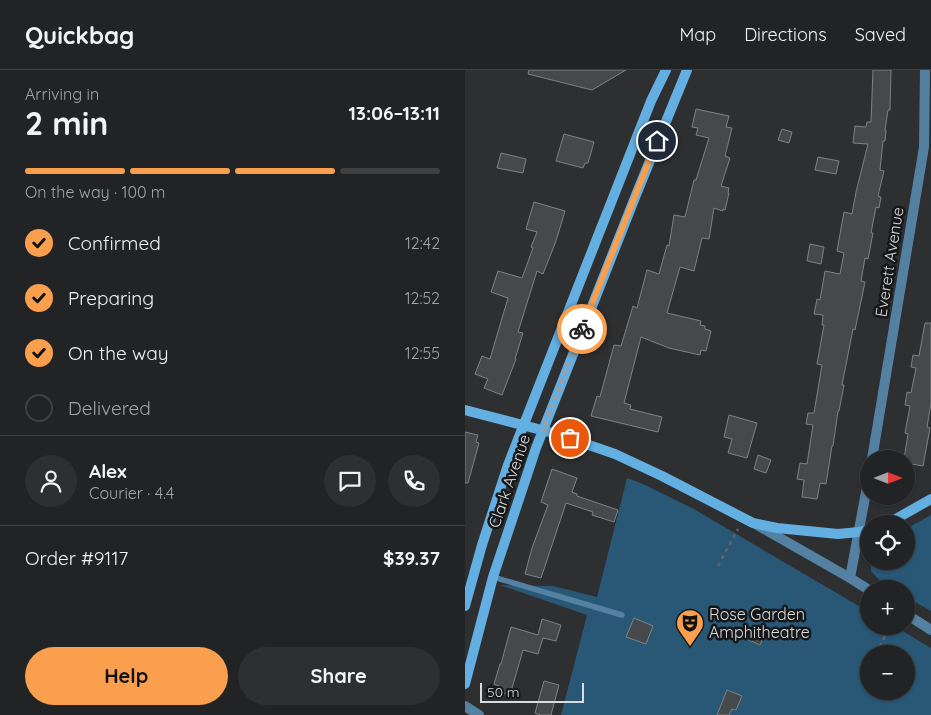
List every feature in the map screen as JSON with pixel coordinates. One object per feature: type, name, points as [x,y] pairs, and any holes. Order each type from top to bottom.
[{"type":"main road","name":"Clark Avenue","points":[[465,606],[508,465],[651,100],[666,70]]},
{"type":"main road","name":"Clark Avenue","points":[[465,684],[493,577],[543,430],[687,70]]},
{"type":"main road","points":[[465,410],[543,430],[615,454],[753,523],[777,528],[838,534],[860,531]]},
{"type":"main road","points":[[903,515],[931,499]]},
{"type":"street","name":"Everett Avenue","points":[[873,450],[923,147],[925,70]]},
{"type":"street","points":[[753,523],[860,584]]},
{"type":"street","points":[[850,578],[860,544]]},
{"type":"street","points":[[915,620],[931,630]]},
{"type":"street","points":[[465,706],[479,715]]},
{"type":"lane","points":[[493,577],[622,615]]},
{"type":"path","points":[[718,566],[737,529]]},
{"type":"shaded area","points":[[627,478],[692,508],[860,607],[860,635],[909,635],[931,648],[931,715],[561,715],[587,615],[500,585],[553,586],[597,597]]},
{"type":"shaded area","points":[[931,515],[931,611],[915,602],[915,580],[880,580],[871,571],[915,570],[915,524]]},
{"type":"building","points":[[529,70],[626,70],[592,90],[528,74]]},
{"type":"building","points":[[873,70],[891,70],[890,110],[888,110],[880,170],[884,171],[878,196],[881,197],[879,208],[876,207],[868,259],[865,258],[861,281],[865,282],[842,385],[844,385],[826,484],[820,483],[817,499],[802,497],[804,480],[797,479],[800,463],[807,464],[813,425],[806,424],[808,413],[814,413],[822,365],[817,364],[824,325],[822,325],[823,315],[814,314],[817,299],[820,300],[825,271],[840,274],[844,253],[837,251],[844,212],[852,214],[868,144],[853,143],[855,126],[866,127],[867,122],[871,122]]},
{"type":"building","points":[[696,109],[729,116],[726,127],[732,128],[725,156],[730,158],[721,186],[729,188],[729,193],[725,210],[714,208],[709,239],[702,238],[694,271],[680,267],[667,313],[701,321],[700,325],[705,326],[705,329],[711,331],[706,351],[701,350],[700,355],[669,348],[641,337],[624,403],[631,405],[630,409],[662,417],[658,432],[591,416],[597,396],[600,397],[614,345],[621,346],[633,306],[637,308],[647,270],[659,274],[667,245],[669,246],[674,215],[685,217],[694,180],[696,180],[709,138],[696,135],[698,128],[692,127]]},
{"type":"building","points":[[782,129],[792,132],[789,143],[778,140]]},
{"type":"building","points":[[564,134],[594,142],[588,163],[585,163],[583,168],[556,161]]},
{"type":"building","points":[[501,153],[526,159],[523,173],[497,168]]},
{"type":"building","points":[[818,157],[839,161],[836,174],[815,170]]},
{"type":"building","points":[[534,202],[565,211],[543,274],[537,271],[518,332],[523,333],[516,359],[502,395],[484,388],[488,379],[475,374],[482,356],[490,359],[508,298],[491,292],[498,271],[522,278],[533,248],[531,247],[537,232],[526,229]]},
{"type":"building","points":[[810,244],[824,247],[821,264],[807,261]]},
{"type":"building","points":[[925,323],[931,323],[931,403],[927,427],[930,428],[923,466],[915,465],[915,450],[905,450],[908,434],[905,433],[910,406],[905,405],[907,392],[911,393],[916,368],[911,367],[913,355],[919,356]]},
{"type":"building","points":[[729,415],[757,423],[747,458],[728,453],[732,439],[724,437]]},
{"type":"building","points":[[465,432],[478,435],[476,442],[479,443],[468,483],[465,483]]},
{"type":"building","points":[[758,455],[771,460],[766,473],[754,469]]},
{"type":"building","points":[[552,469],[577,478],[572,492],[577,494],[577,496],[618,510],[614,522],[592,515],[593,512],[566,503],[541,578],[525,574],[532,548],[548,505],[541,502]]},
{"type":"building","points":[[634,618],[653,626],[646,644],[626,637]]},
{"type":"building","points":[[542,619],[561,625],[556,641],[543,638],[538,654],[523,650],[510,695],[497,692],[499,686],[494,684],[511,627],[538,635]]},
{"type":"building","points":[[754,629],[765,634],[760,645],[749,640]]},
{"type":"building","points":[[544,681],[559,685],[551,715],[535,713]]},
{"type":"building","points":[[727,690],[742,696],[736,710],[732,709],[729,715],[717,715]]},
{"type":"way so far","points":[[570,438],[543,430],[582,329]]},
{"type":"place","name":"Rose Garden Amphitheatre","points":[[690,647]]},
{"type":"route","points":[[582,329],[657,141]]}]
